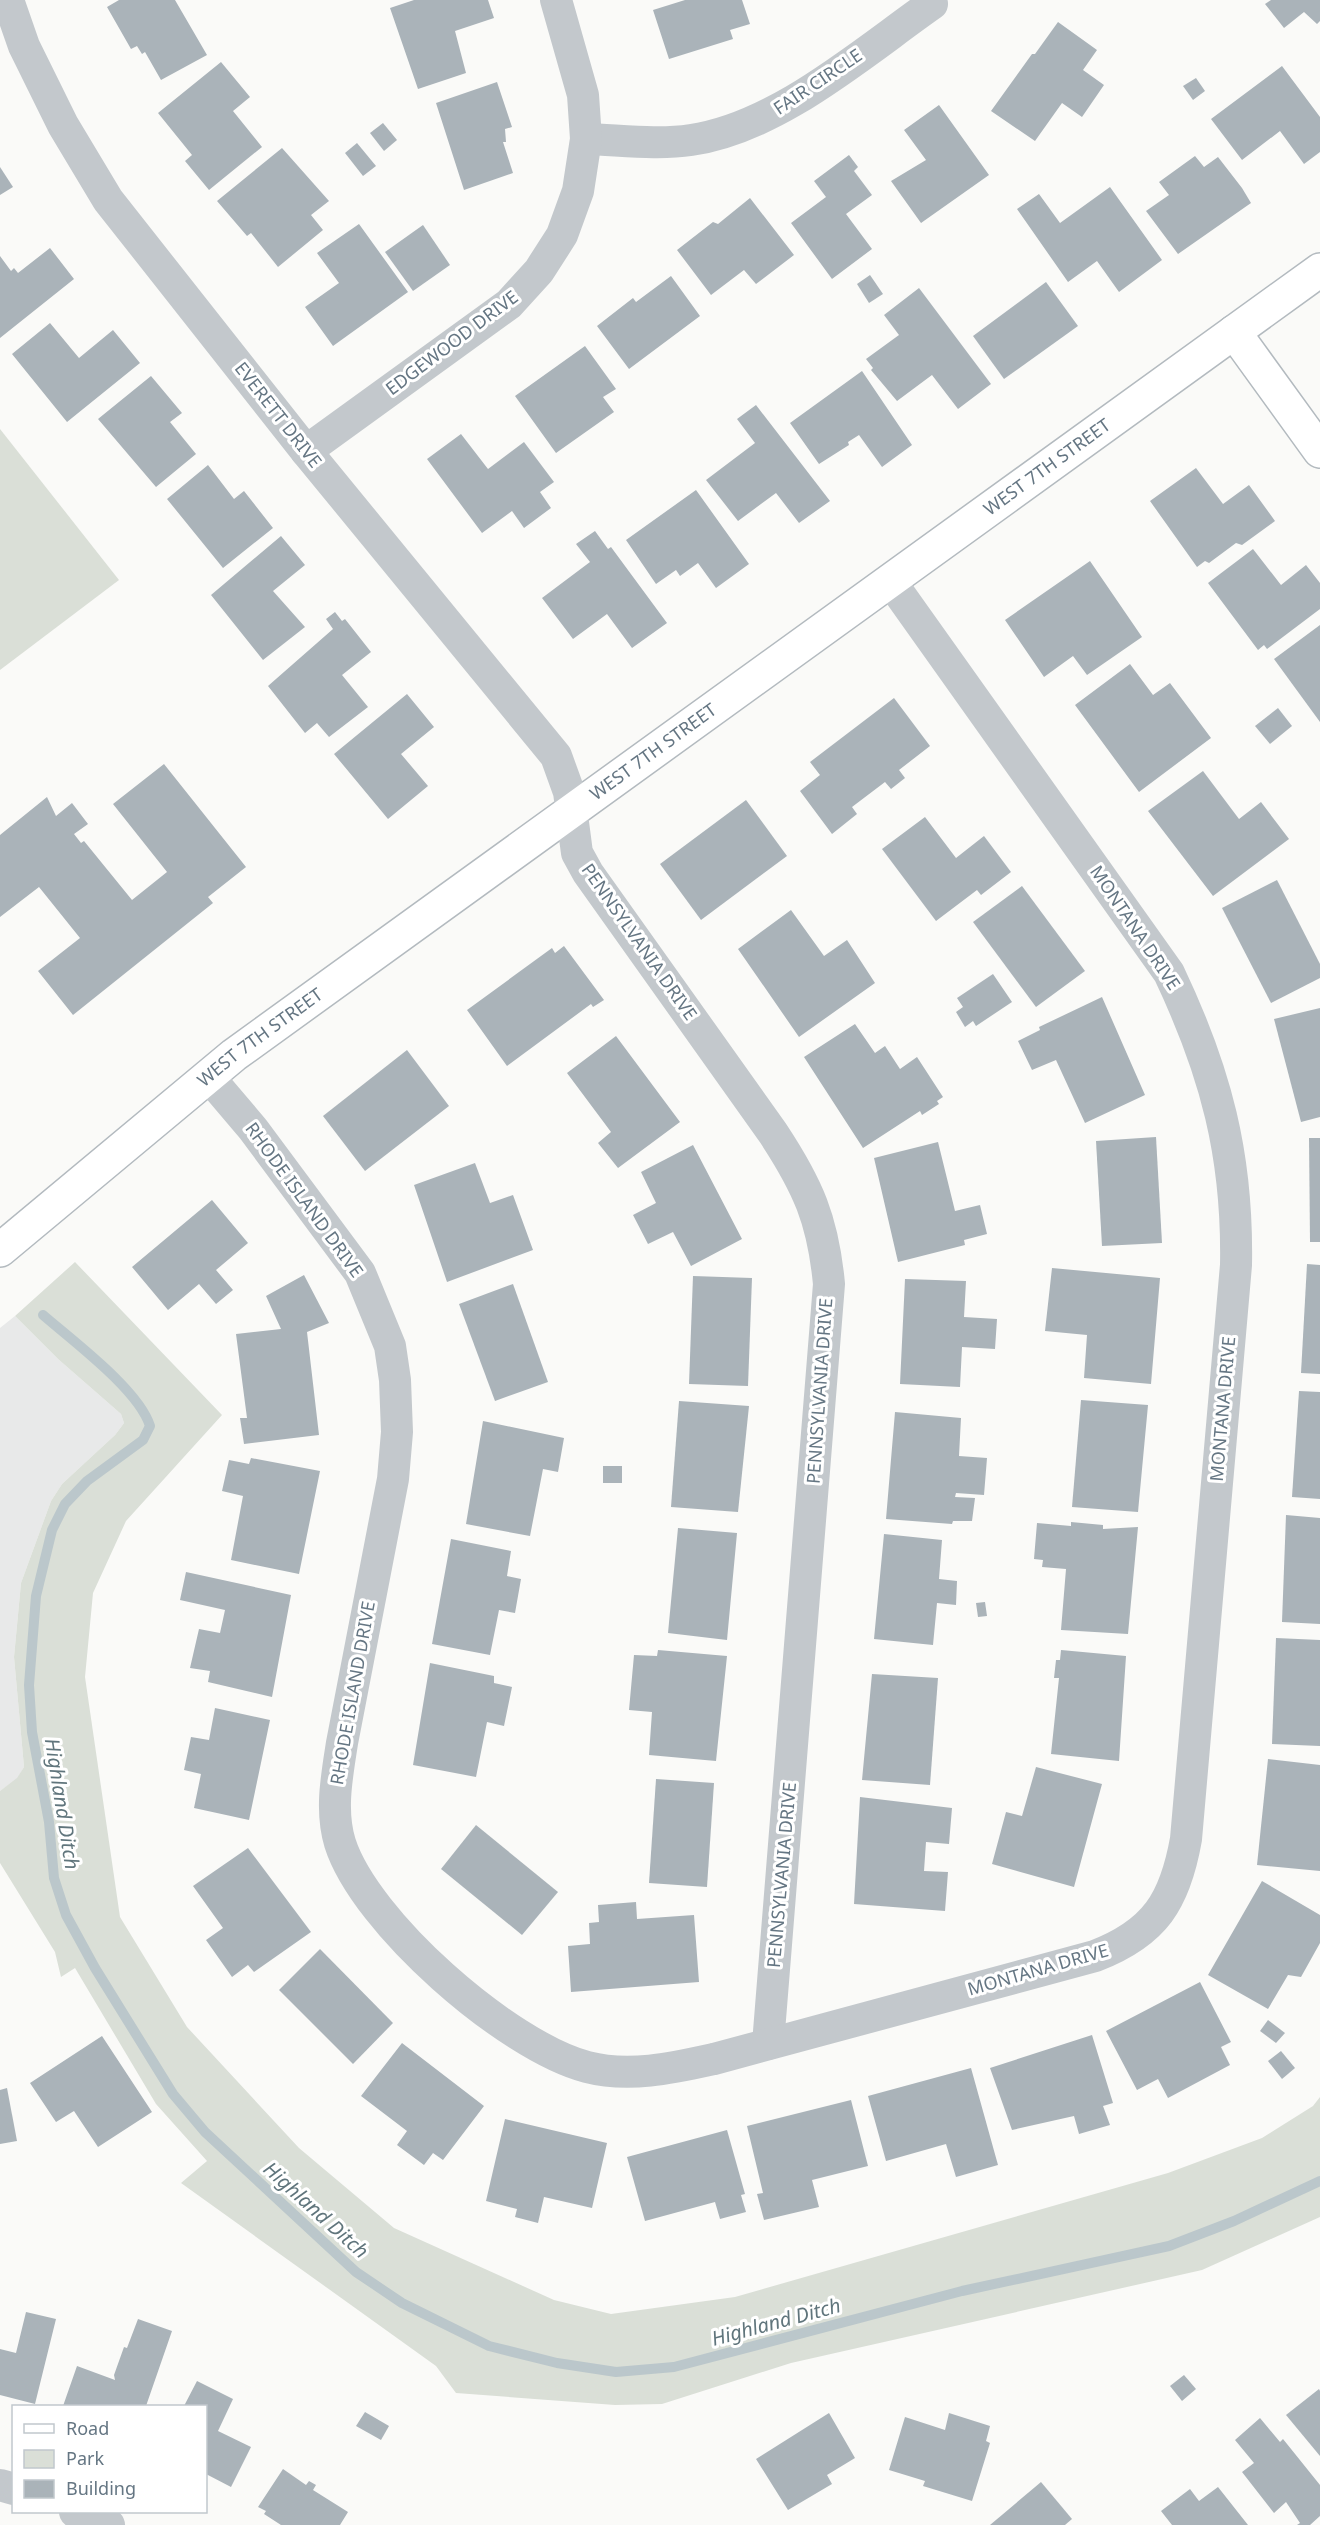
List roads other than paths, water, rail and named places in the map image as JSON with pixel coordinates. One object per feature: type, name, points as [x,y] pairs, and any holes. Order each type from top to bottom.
[{"type":"main road","name":"WEST 7TH STREET","points":[[0,1250],[208,1076],[1320,270]]},
{"type":"main road","points":[[1234,332],[1320,451]]},
{"type":"street","name":"EVERETT DRIVE","points":[[8,0],[24,46],[63,125],[108,200],[306,451],[556,756],[565,774],[571,811]]},
{"type":"street","name":"EDGEWOOD DRIVE","points":[[306,451],[509,304],[539,271],[562,235],[578,191],[586,139],[583,95],[556,0]]},
{"type":"street","name":"FAIR CIRCLE","points":[[586,139],[691,140],[737,129],[782,109],[932,4]]},
{"type":"street","name":"MONTANA DRIVE","points":[[768,2044],[1095,1956],[1121,1946],[1144,1929],[1166,1903],[1179,1875],[1186,1839],[1234,1289],[1237,1219],[1224,1118],[1190,1017],[1169,974],[891,582]]},
{"type":"street","name":"PENNSYLVANIA DRIVE","points":[[571,811],[577,853],[588,873],[790,1159],[814,1206],[825,1244],[829,1284],[826,1328],[768,2044]]},
{"type":"street","name":"RHODE ISLAND DRIVE","points":[[208,1076],[253,1129],[360,1273],[390,1346],[395,1380],[397,1432],[393,1479],[335,1785],[335,1816],[340,1842],[351,1871],[384,1916],[416,1951],[495,2020],[555,2056],[589,2068],[622,2072],[662,2070],[768,2044]]},
{"type":"street","points":[[80,2513],[109,2525]]},
{"type":"waterway","name":"Highland Ditch","points":[[43,1315],[119,1382],[133,1397],[150,1426],[143,1440],[87,1481],[65,1504],[52,1530],[36,1596],[29,1685],[32,1732],[49,1822],[54,1878],[66,1915],[95,1968],[173,2094],[205,2132],[356,2272],[402,2303],[489,2346],[557,2363],[616,2372],[674,2367],[962,2291],[1169,2246],[1234,2221],[1320,2181]]}]
